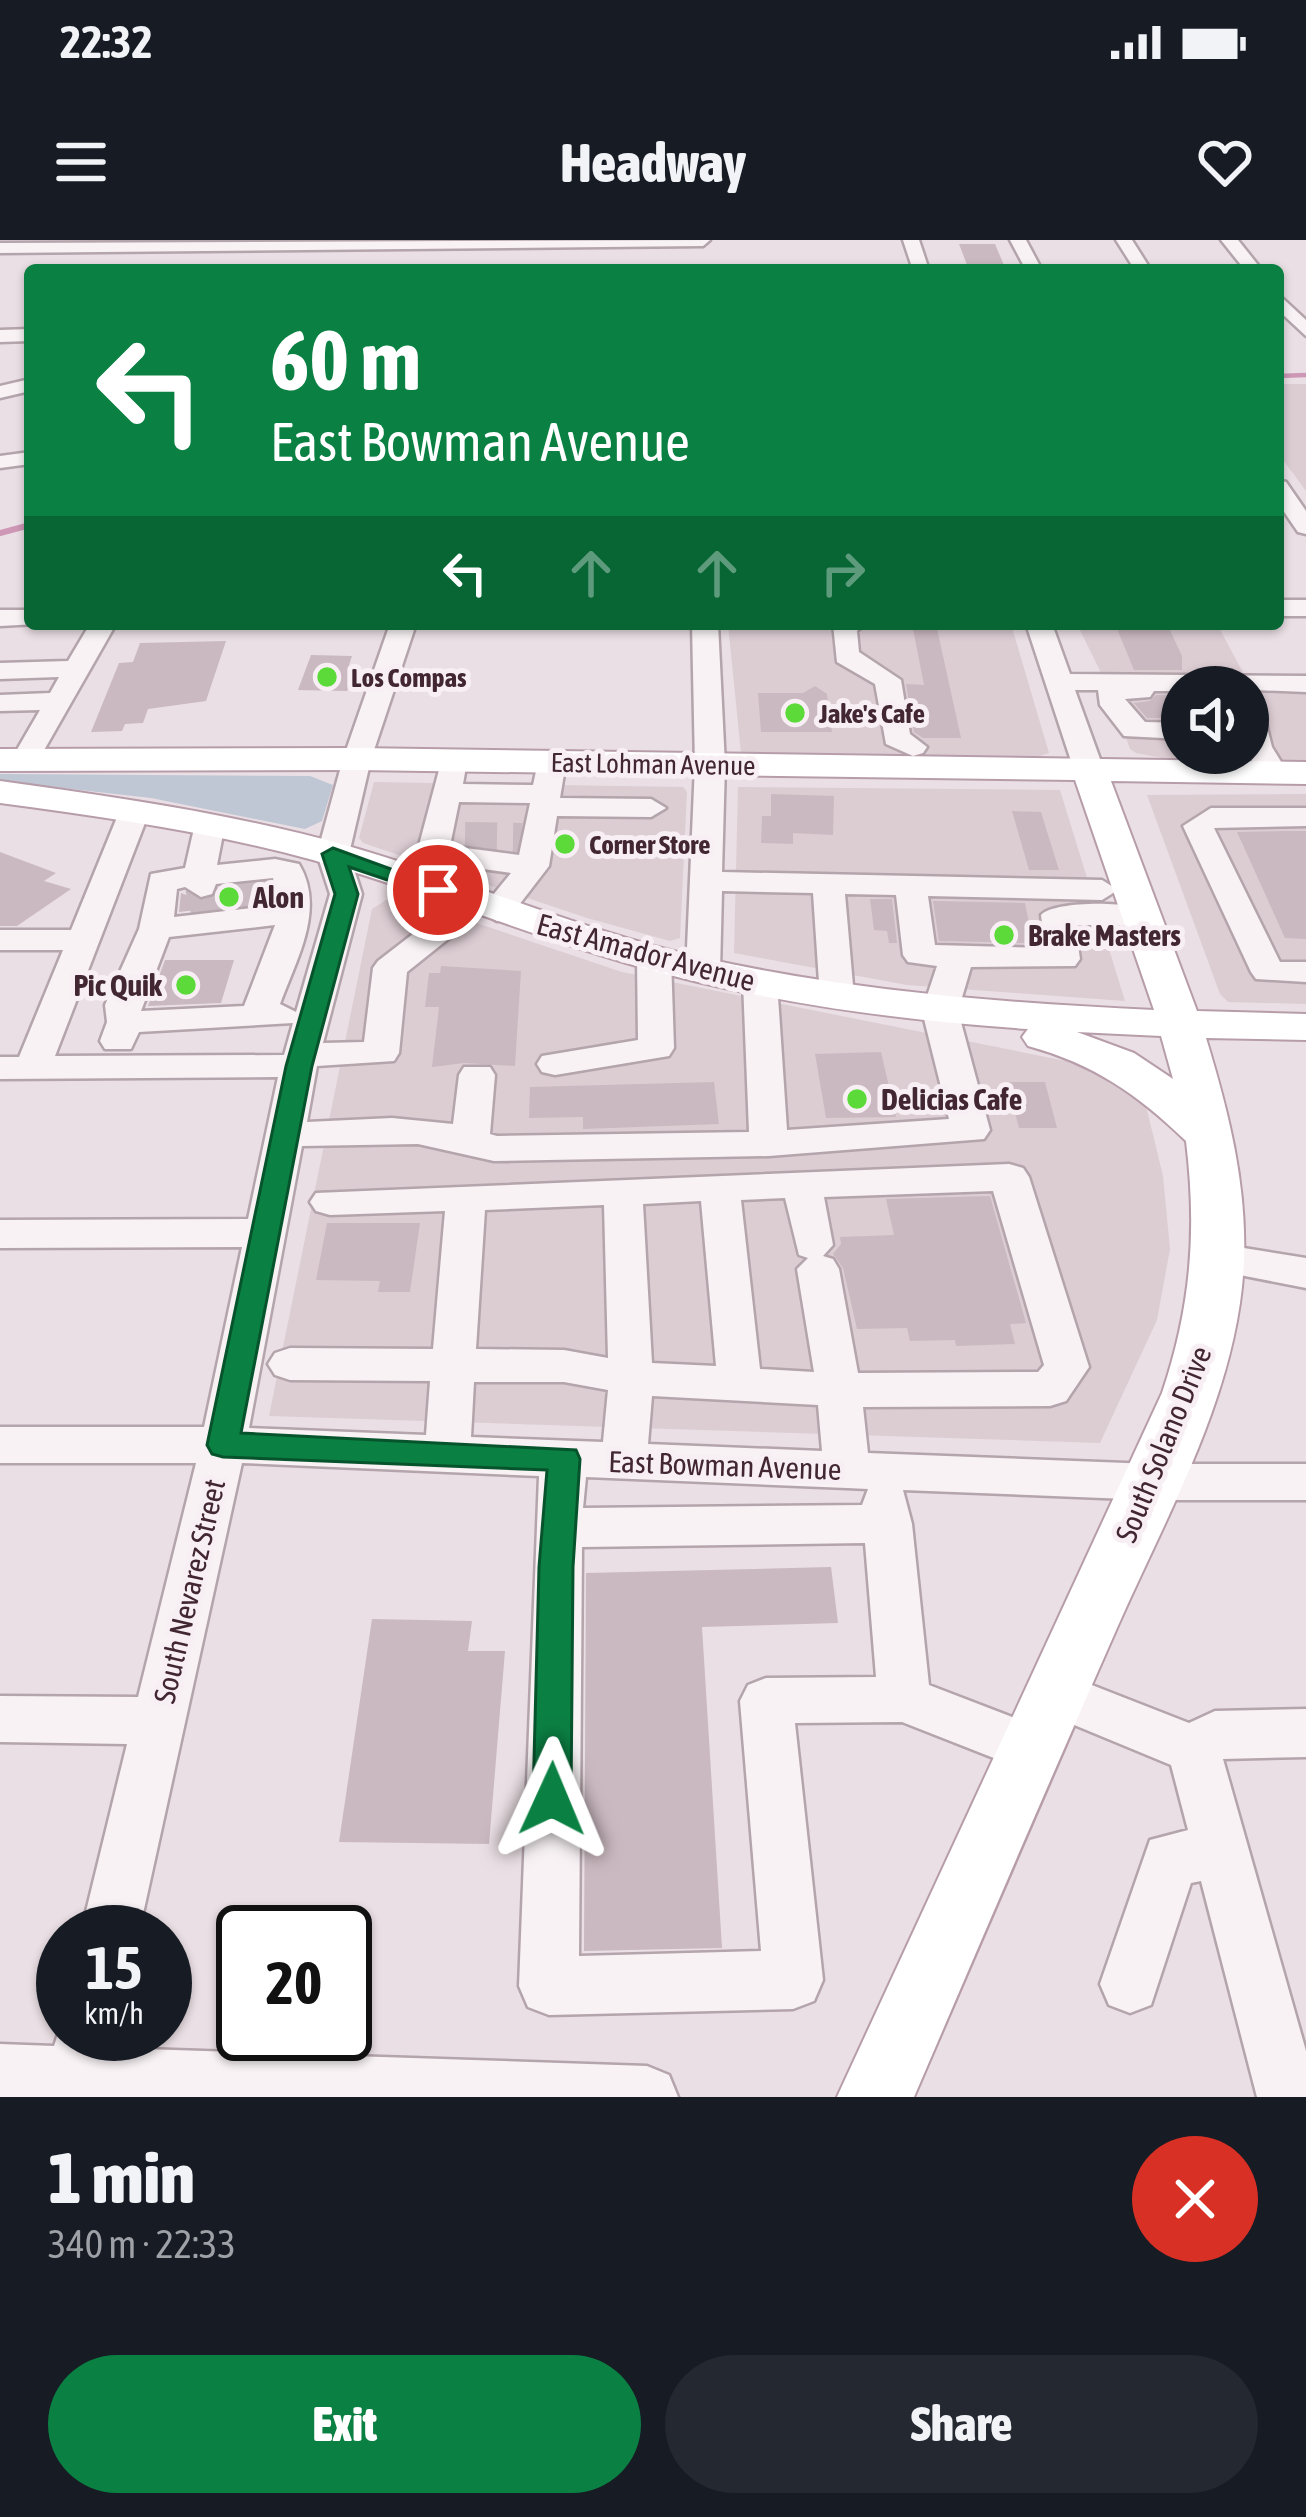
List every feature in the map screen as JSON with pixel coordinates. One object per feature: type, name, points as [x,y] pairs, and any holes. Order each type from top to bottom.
[{"type":"main road","name":"East Lohman Avenue","points":[[8,770],[357,759],[443,824],[537,817],[710,765],[1289,773]]},
{"type":"main road","name":"East Amador Avenue","points":[[8,770],[135,810],[333,854],[443,824],[485,907],[654,958],[760,982],[940,1011],[1306,1028]]},
{"type":"main road","name":"South Solano Drive","points":[[874,2097],[1152,1482],[1205,1348],[1219,1258],[1211,1138],[1178,1024],[1089,770]]},
{"type":"main road","points":[[940,1011],[1099,1050],[1139,1072],[1211,1138]]},
{"type":"street","points":[[1229,240],[1249,264]]},
{"type":"street","points":[[0,248],[493,241],[513,250],[703,245]]},
{"type":"street","points":[[310,264],[322,243]]},
{"type":"street","points":[[408,264],[417,243]]},
{"type":"street","points":[[1284,500],[1301,537]]},
{"type":"street","points":[[8,770],[100,630]]},
{"type":"street","name":"South Nevarez Street","points":[[116,1905],[223,1445],[304,1045],[346,894],[333,854],[357,759],[401,630]]},
{"type":"street","points":[[703,970],[710,765],[705,630]]},
{"type":"street","points":[[844,630],[846,656],[888,680],[896,738],[913,748]]},
{"type":"street","name":"South Solano Drive","points":[[1041,630],[1089,770]]},
{"type":"street","points":[[0,671],[68,684]]},
{"type":"street","points":[[0,726],[9,722],[7,696],[68,684]]},
{"type":"street","points":[[1062,692],[1306,684]]},
{"type":"street","points":[[1062,692],[1141,694]]},
{"type":"street","points":[[1141,694],[1118,713],[1130,718],[1134,730],[1161,731]]},
{"type":"street","points":[[1269,747],[1289,773]]},
{"type":"street","points":[[443,824],[651,808]]},
{"type":"street","points":[[135,810],[83,940],[16,1067],[109,1067],[304,1045],[381,1053],[390,968]]},
{"type":"street","points":[[156,929],[204,901],[264,905],[331,951],[390,968],[485,907],[537,817]]},
{"type":"street","points":[[1306,817],[1210,817],[1198,826],[1268,972],[1306,972]]},
{"type":"street","points":[[204,901],[210,824]]},
{"type":"street","points":[[109,1067],[125,1022],[122,1005],[156,929],[162,881],[204,901],[264,905]]},
{"type":"street","points":[[705,881],[910,887],[1134,903]]},
{"type":"street","points":[[828,884],[838,997]]},
{"type":"street","points":[[910,887],[920,955],[1063,959],[1057,915],[1134,903]]},
{"type":"street","points":[[258,1016],[264,905]]},
{"type":"street","points":[[0,940],[83,940]]},
{"type":"street","points":[[287,1135],[417,1130],[470,1139],[494,1149],[770,1144],[971,1130],[940,1011],[957,956]]},
{"type":"street","points":[[555,1064],[656,1048],[654,958]]},
{"type":"street","points":[[760,982],[770,1144]]},
{"type":"street","points":[[125,1022],[258,1016],[304,1045]]},
{"type":"street","points":[[470,1139],[477,1075]]},
{"type":"street","points":[[290,1364],[564,1366],[631,1378],[839,1390],[1050,1389],[1067,1367],[1009,1177],[330,1202]]},
{"type":"street","points":[[802,1185],[839,1390],[888,1524],[904,1699]]},
{"type":"street","points":[[720,1188],[740,1384]]},
{"type":"street","points":[[623,1191],[631,1378],[624,1461]]},
{"type":"street","points":[[447,1454],[466,1197]]},
{"type":"street","points":[[0,1234],[266,1233]]},
{"type":"street","points":[[1219,1258],[1306,1273]]},
{"type":"street","name":"East Bowman Avenue","points":[[0,1445],[223,1445],[1152,1482],[1306,1482]]},
{"type":"street","points":[[564,1459],[558,1528],[549,1986],[793,1980],[766,1701],[904,1699],[1031,1749]]},
{"type":"street","points":[[558,1528],[888,1524]]},
{"type":"street","points":[[1056,1694],[1194,1750]]},
{"type":"street","points":[[0,1720],[160,1721]]},
{"type":"street","points":[[1194,1750],[1215,1735],[1306,1733]]},
{"type":"street","points":[[1194,1750],[1288,2097]]},
{"type":"street","points":[[1130,1984],[1170,1859],[1224,1852]]},
{"type":"street","points":[[0,2075],[79,2069],[520,2095],[647,2097]]},
{"type":"shaded area","points":[[1284,384],[1306,384],[1306,491],[1284,461]]},
{"type":"shaded area","points":[[729,630],[1013,630],[1049,753],[1030,759],[741,753]]},
{"type":"shaded area","points":[[1080,630],[1220,630],[1240,666],[1161,666],[1161,679],[1104,679]]},
{"type":"shaded area","points":[[1109,688],[1161,689],[1161,758],[1130,749]]},
{"type":"shaded area","points":[[1269,690],[1306,690],[1306,761],[1269,760]]},
{"type":"shaded area","points":[[0,774],[310,776],[333,785],[322,821],[305,829],[151,798],[0,781]]},
{"type":"shaded area","points":[[374,782],[683,787],[687,792],[680,938],[670,941],[587,918],[363,843],[359,838]]},
{"type":"shaded area","points":[[738,787],[1060,790],[1125,1001],[907,985],[734,953]]},
{"type":"shaded area","points":[[1306,794],[1306,1004],[1228,1002],[1220,994],[1147,795]]},
{"type":"shaded area","points":[[386,900],[411,901],[622,972],[1096,1067],[1134,1086],[1147,1110],[1163,1176],[1170,1249],[1157,1320],[1100,1443],[269,1416],[372,909]]},
{"type":"building","points":[[959,244],[995,244],[1003,264],[967,264]]},
{"type":"building","points":[[913,630],[937,630],[961,738],[923,738],[914,732],[906,684],[924,685]]},
{"type":"building","points":[[1117,630],[1170,630],[1182,666],[1161,666],[1161,670],[1134,670]]},
{"type":"building","points":[[226,641],[206,701],[148,709],[143,723],[125,724],[122,731],[91,732],[119,663],[133,662],[140,643]]},
{"type":"building","name":"Los Compas","points":[[311,655],[352,656],[349,665],[356,665],[347,691],[298,690]]},
{"type":"building","name":"Jake's Cafe","points":[[815,686],[827,694],[832,732],[761,732],[758,693],[803,693]]},
{"type":"building","points":[[1161,695],[1161,718],[1147,718],[1134,703]]},
{"type":"building","points":[[771,794],[834,796],[833,835],[793,833],[793,844],[761,843],[762,816],[771,816]]},
{"type":"building","points":[[1012,811],[1041,812],[1059,870],[1029,870]]},
{"type":"building","points":[[1306,831],[1306,939],[1285,938],[1237,832]]},
{"type":"building","points":[[0,852],[56,873],[44,881],[71,889],[17,926],[0,926]]},
{"type":"building","points":[[269,883],[273,901],[179,912],[181,893],[202,901],[213,898],[219,888]]},
{"type":"building","points":[[870,899],[892,899],[897,943],[889,943],[887,931],[874,930]]},
{"type":"building","points":[[933,901],[1025,903],[1033,943],[939,941]]},
{"type":"building","name":"Pic Quik","points":[[165,960],[234,960],[221,1003],[148,1006]]},
{"type":"building","points":[[441,966],[521,971],[515,1066],[464,1063],[432,1067],[439,1007],[425,1007],[429,973],[440,973]]},
{"type":"building","name":"Delicias Cafe","points":[[881,1052],[896,1117],[826,1118],[815,1054]]},
{"type":"building","points":[[714,1082],[719,1124],[583,1129],[583,1117],[529,1118],[530,1087]]},
{"type":"building","points":[[1007,1082],[1045,1082],[1057,1128],[1019,1128]]},
{"type":"building","points":[[990,1196],[1026,1323],[1010,1324],[1015,1344],[956,1346],[955,1340],[910,1341],[907,1328],[857,1329],[843,1268],[833,1254],[840,1237],[894,1235],[886,1199]]},
{"type":"building","points":[[327,1223],[420,1223],[410,1292],[378,1292],[380,1281],[316,1280]]},
{"type":"building","points":[[831,1567],[838,1623],[702,1627],[722,1948],[584,1951],[586,1573]]},
{"type":"building","points":[[372,1619],[472,1621],[468,1651],[505,1651],[489,1844],[339,1842]]},
{"type":"waterway","points":[[1284,376],[1306,375]]},
{"type":"waterway","points":[[0,533],[24,527]]},
{"type":"tunnel","points":[[465,838],[522,839]]},
{"type":"tunnel","points":[[249,880],[254,909]]},
{"type":"tunnel","points":[[201,887],[208,915]]},
{"type":"place","name":"Los Compas","points":[[327,677]]},
{"type":"place","name":"Jake's Cafe","points":[[795,713]]},
{"type":"place","name":"Corner Store","points":[[565,844]]},
{"type":"place","name":"Alon","points":[[229,897]]},
{"type":"place","name":"Brake Masters","points":[[1004,935]]},
{"type":"place","name":"Pic Quik","points":[[186,985]]},
{"type":"place","name":"Delicias Cafe","points":[[857,1099]]},
{"type":"route","points":[[438,890],[333,854],[346,894],[299,1066],[223,1445],[564,1459],[556,1567],[552,1799]]}]
